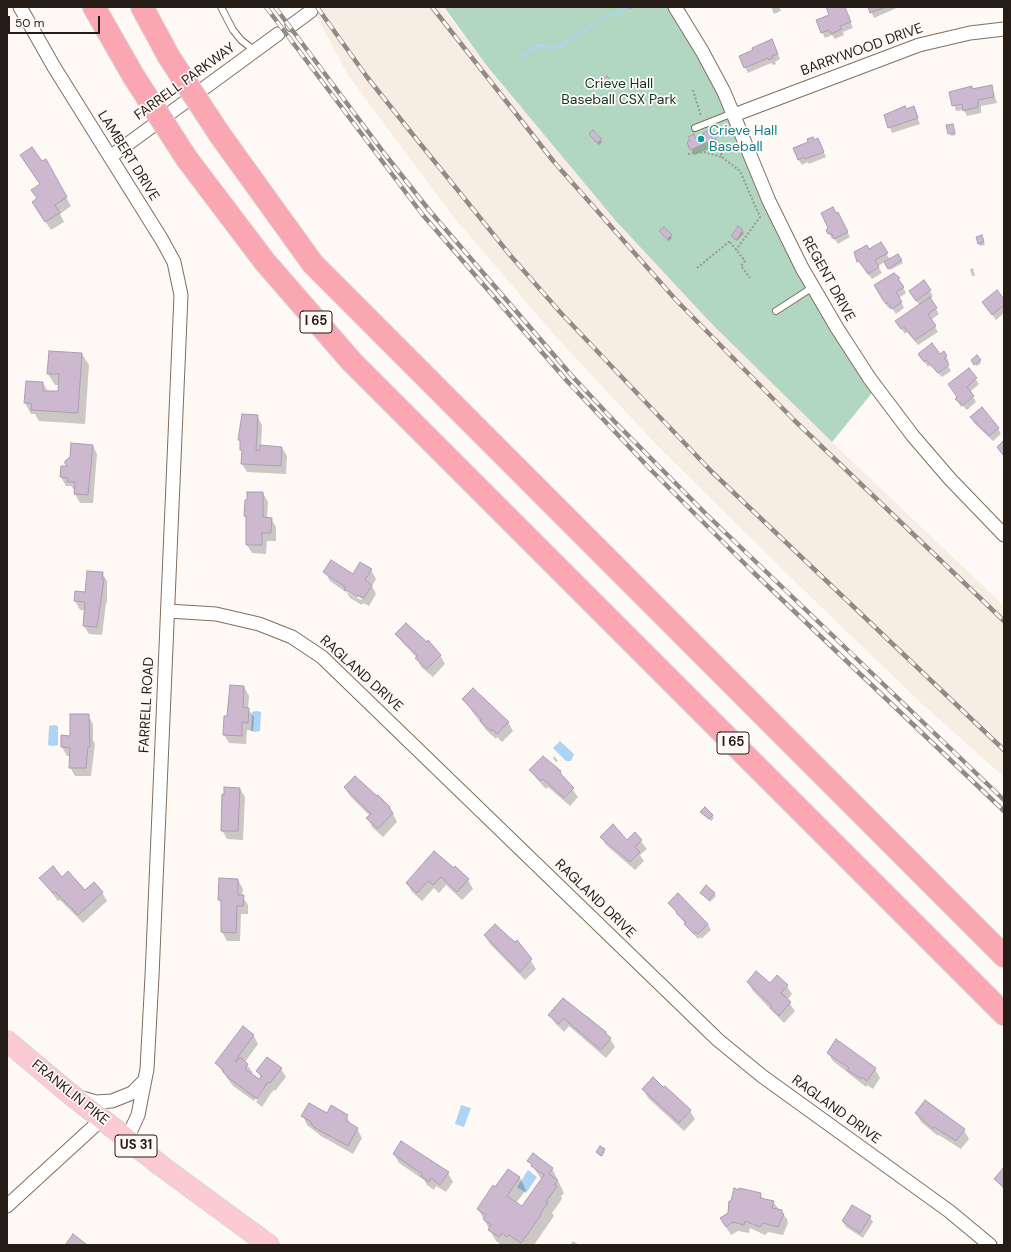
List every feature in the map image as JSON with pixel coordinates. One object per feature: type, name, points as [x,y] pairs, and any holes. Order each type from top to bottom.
[{"type":"highway","name":"I 65","points":[[94,7],[134,77],[187,159],[265,262],[352,362],[1004,1014]]},
{"type":"highway","name":"I 65","points":[[142,7],[169,57],[220,135],[313,264],[1004,956]]},
{"type":"main road","name":"FRANKLIN PIKE","points":[[7,1041],[127,1139],[269,1245]]},
{"type":"street","name":"LAMBERT DRIVE","points":[[20,7],[54,67],[162,240],[174,262],[181,295],[180,332]]},
{"type":"street","name":"REGENT DRIVE","points":[[675,7],[702,51],[733,114],[769,201],[813,287],[870,379],[909,431],[950,479],[1004,535]]},
{"type":"street","points":[[292,24],[311,11]]},
{"type":"street","name":"BARRYWOOD DRIVE","points":[[733,114],[919,44],[970,33],[1004,29]]},
{"type":"street","name":"FARRELL PARKWAY","points":[[110,157],[278,34]]},
{"type":"street","name":"FARRELL ROAD","points":[[127,1139],[138,1115],[144,1079],[152,976],[168,611],[173,453],[180,332]]},
{"type":"street","name":"RAGLAND DRIVE","points":[[168,611],[216,614],[259,624],[292,638],[322,657],[724,1046],[779,1089],[949,1211],[990,1245]]},
{"type":"street","points":[[69,1093],[92,1101],[106,1102],[132,1093],[144,1079]]},
{"type":"street","points":[[7,1206],[102,1119]]},
{"type":"lane","points":[[221,7],[233,30],[241,40],[255,51]]},
{"type":"lane","points":[[695,128],[733,114]]},
{"type":"lane","points":[[776,311],[813,287]]},
{"type":"path","points":[[693,90],[706,124],[723,158]]},
{"type":"path","points":[[688,154],[704,152],[723,158],[740,171],[760,217],[736,250]]},
{"type":"path","points":[[697,268],[731,241],[745,261],[741,266],[750,278]]},
{"type":"shaded area","points":[[310,7],[442,7],[488,67],[807,418],[1004,606],[1004,777],[921,703],[788,575],[653,441],[556,337],[452,215],[348,75],[317,17]]},
{"type":"green space","name":"Crieve Hall Baseball CSX Park","points":[[444,7],[667,7],[704,66],[719,97],[776,232],[799,277],[833,334],[872,393],[832,442],[710,322],[616,221],[487,66]]},
{"type":"water","points":[[624,7],[629,7],[623,12],[605,18],[559,48],[552,49],[538,46],[522,59],[520,56],[538,43],[553,47],[557,46],[605,16],[618,12]]},
{"type":"water","points":[[252,712],[261,712],[260,731],[255,732],[251,731]]},
{"type":"water","points":[[49,726],[58,726],[58,745],[52,746],[48,745]]},
{"type":"water","points":[[560,741],[574,754],[571,761],[566,761],[553,748]]},
{"type":"water","points":[[461,1105],[471,1108],[464,1127],[455,1124]]},
{"type":"water","points":[[528,1170],[537,1177],[526,1193],[517,1187]]},
{"type":"building","points":[[826,7],[845,7],[851,22],[840,26],[842,29],[831,34],[829,30],[821,33],[816,20],[829,15]]},
{"type":"building","points":[[868,7],[886,7],[870,13]]},
{"type":"building","points":[[772,39],[778,54],[772,56],[773,58],[769,60],[768,58],[744,68],[739,56]]},
{"type":"building","points":[[607,76],[610,80],[601,88],[597,84]]},
{"type":"building","points":[[992,85],[994,97],[978,100],[978,107],[963,111],[962,104],[952,106],[949,92],[972,86],[972,89]]},
{"type":"building","points":[[905,106],[906,109],[914,106],[918,118],[888,128],[884,115]]},
{"type":"building","points":[[953,124],[955,133],[948,134],[946,125]]},
{"type":"building","points":[[593,130],[602,139],[597,143],[589,134]]},
{"type":"building","name":"Crieve Hall Baseball","points":[[709,130],[715,145],[710,147],[708,142],[690,150],[687,142],[690,140],[688,137],[694,134],[695,138],[704,135],[703,133]]},
{"type":"building","points":[[813,137],[814,140],[818,138],[824,152],[798,160],[793,148],[808,142],[807,139]]},
{"type":"building","points":[[32,147],[42,161],[46,159],[67,197],[55,205],[60,213],[45,222],[32,202],[37,198],[31,190],[40,184],[20,155]]},
{"type":"building","points":[[833,207],[836,213],[838,212],[848,232],[834,239],[831,233],[828,234],[826,230],[828,228],[821,213]]},
{"type":"building","points":[[738,226],[743,230],[736,240],[731,236]]},
{"type":"building","points":[[664,227],[672,235],[667,239],[659,231]]},
{"type":"building","points":[[982,235],[984,242],[978,244],[976,237]]},
{"type":"building","points":[[881,242],[888,253],[875,260],[879,267],[868,274],[859,261],[857,262],[854,252],[867,245],[869,249]]},
{"type":"building","points":[[898,254],[902,260],[888,269],[884,262]]},
{"type":"building","points":[[894,273],[900,278],[898,279],[904,287],[896,292],[902,302],[892,309],[888,303],[886,304],[883,300],[874,285]]},
{"type":"building","points":[[924,280],[931,290],[916,301],[909,291]]},
{"type":"building","points":[[997,290],[1004,299],[1004,305],[992,315],[982,302]]},
{"type":"building","points":[[930,297],[937,308],[928,314],[936,326],[915,340],[904,327],[901,329],[895,321]]},
{"type":"building","points":[[932,343],[940,354],[944,351],[947,356],[944,358],[949,365],[938,373],[926,360],[924,362],[918,354]]},
{"type":"building","points":[[49,351],[82,353],[78,413],[31,410],[31,403],[24,403],[26,381],[43,382],[43,391],[58,391],[59,374],[47,374]]},
{"type":"building","points":[[977,355],[981,360],[974,365],[971,360]]},
{"type":"building","points":[[969,368],[977,378],[967,387],[974,396],[963,405],[955,399],[957,397],[948,384]]},
{"type":"building","points":[[982,407],[999,428],[989,436],[970,417]]},
{"type":"building","points":[[242,414],[258,415],[256,450],[260,450],[260,445],[282,447],[281,466],[241,464],[242,450],[240,450],[240,440],[238,440]]},
{"type":"building","points":[[1004,440],[1004,455],[1003,455],[997,447]]},
{"type":"building","points":[[71,443],[93,445],[88,495],[74,494],[75,482],[67,482],[68,478],[60,477],[61,466],[68,466],[65,464],[65,461],[70,457]]},
{"type":"building","points":[[247,492],[263,492],[263,517],[272,518],[271,533],[262,533],[262,545],[246,545],[246,516],[244,516]]},
{"type":"building","points":[[331,560],[353,574],[360,562],[372,569],[365,580],[372,585],[364,598],[358,595],[357,597],[344,589],[345,587],[323,572]]},
{"type":"building","points":[[87,571],[103,572],[102,579],[104,579],[97,627],[83,626],[85,602],[74,601],[75,591],[85,592]]},
{"type":"building","points":[[406,623],[427,642],[428,640],[441,655],[427,669],[415,658],[418,656],[395,634]]},
{"type":"building","points":[[230,685],[244,686],[243,707],[249,708],[248,723],[242,722],[242,736],[223,735],[224,716],[227,716]]},
{"type":"building","points":[[473,688],[509,722],[497,734],[492,729],[491,731],[480,721],[482,720],[462,699]]},
{"type":"building","points":[[70,714],[89,714],[90,747],[88,747],[86,768],[69,768],[70,748],[61,747],[61,735],[70,736]]},
{"type":"building","points":[[543,756],[561,771],[560,773],[574,788],[564,798],[543,779],[541,781],[529,770]]},
{"type":"building","points":[[355,776],[377,796],[378,795],[390,807],[389,808],[393,813],[378,829],[366,818],[371,814],[344,787]]},
{"type":"building","points":[[224,787],[240,788],[238,831],[221,831],[222,794],[224,795]]},
{"type":"building","points":[[705,807],[713,815],[709,819],[700,812]]},
{"type":"building","points":[[613,824],[627,840],[635,832],[642,840],[635,847],[640,852],[630,862],[600,837]]},
{"type":"building","points":[[434,851],[454,868],[455,866],[469,879],[457,892],[441,877],[433,885],[428,881],[417,893],[406,883]]},
{"type":"building","points":[[53,866],[62,877],[68,871],[85,890],[94,882],[103,892],[78,915],[55,892],[53,893],[39,878]]},
{"type":"building","points":[[219,878],[238,879],[238,895],[244,895],[243,906],[237,906],[236,933],[221,932],[221,900],[218,900]]},
{"type":"building","points":[[706,885],[715,893],[709,900],[700,893]]},
{"type":"building","points":[[678,893],[708,924],[698,934],[696,932],[694,934],[684,924],[686,922],[668,903]]},
{"type":"building","points":[[495,924],[515,942],[517,940],[532,959],[520,972],[484,935]]},
{"type":"building","points":[[756,971],[770,983],[777,975],[788,985],[781,993],[791,1002],[779,1016],[770,1008],[772,1006],[747,982]]},
{"type":"building","points":[[563,998],[606,1032],[605,1033],[611,1038],[601,1050],[563,1018],[559,1024],[548,1015]]},
{"type":"building","points":[[243,1026],[254,1035],[235,1061],[236,1062],[240,1057],[248,1064],[245,1069],[259,1079],[262,1076],[256,1071],[267,1057],[282,1068],[270,1083],[268,1082],[257,1099],[227,1077],[228,1076],[223,1072],[224,1070],[215,1063]]},
{"type":"building","points":[[836,1039],[876,1068],[867,1081],[847,1070],[849,1068],[827,1053]]},
{"type":"building","points":[[653,1077],[691,1110],[679,1123],[642,1089]]},
{"type":"building","points":[[925,1100],[965,1129],[956,1141],[934,1127],[933,1129],[915,1113]]},
{"type":"building","points":[[309,1103],[327,1113],[331,1105],[348,1115],[345,1120],[358,1128],[348,1146],[315,1128],[310,1123],[311,1122],[301,1116]]},
{"type":"building","points":[[401,1141],[449,1172],[440,1185],[431,1178],[429,1182],[421,1176],[422,1174],[393,1154]]},
{"type":"building","points":[[600,1146],[605,1149],[601,1156],[596,1152]]},
{"type":"building","points":[[533,1153],[553,1168],[549,1174],[558,1180],[554,1185],[557,1186],[546,1202],[548,1203],[540,1214],[541,1215],[521,1243],[509,1235],[507,1237],[502,1233],[499,1237],[488,1230],[491,1225],[483,1219],[486,1215],[477,1209],[493,1185],[495,1187],[508,1169],[520,1177],[507,1196],[522,1206],[544,1175],[531,1166],[532,1164],[527,1161]]},
{"type":"building","points":[[1004,1167],[1004,1187],[994,1179]]},
{"type":"building","points":[[734,1188],[761,1193],[760,1198],[774,1201],[772,1208],[782,1210],[782,1213],[784,1214],[778,1227],[763,1223],[760,1227],[745,1221],[744,1225],[733,1222],[726,1227],[720,1218],[728,1213],[729,1201],[731,1201]]},
{"type":"building","points":[[852,1205],[871,1216],[860,1233],[842,1221]]},
{"type":"building","points":[[73,1234],[86,1244],[65,1245]]},
{"type":"railway","points":[[266,7],[422,214],[567,381],[651,470],[753,572],[1004,811]]},
{"type":"railway","points":[[275,7],[384,153],[429,210],[572,376],[706,514],[1004,800]]},
{"type":"railway","points":[[317,7],[367,77],[414,136],[510,255],[560,312],[711,471],[1004,750]]},
{"type":"railway","points":[[432,7],[554,162],[676,300],[794,420],[1004,621]]},
{"type":"place","name":"Crieve Hall Baseball","points":[[701,139]]}]
